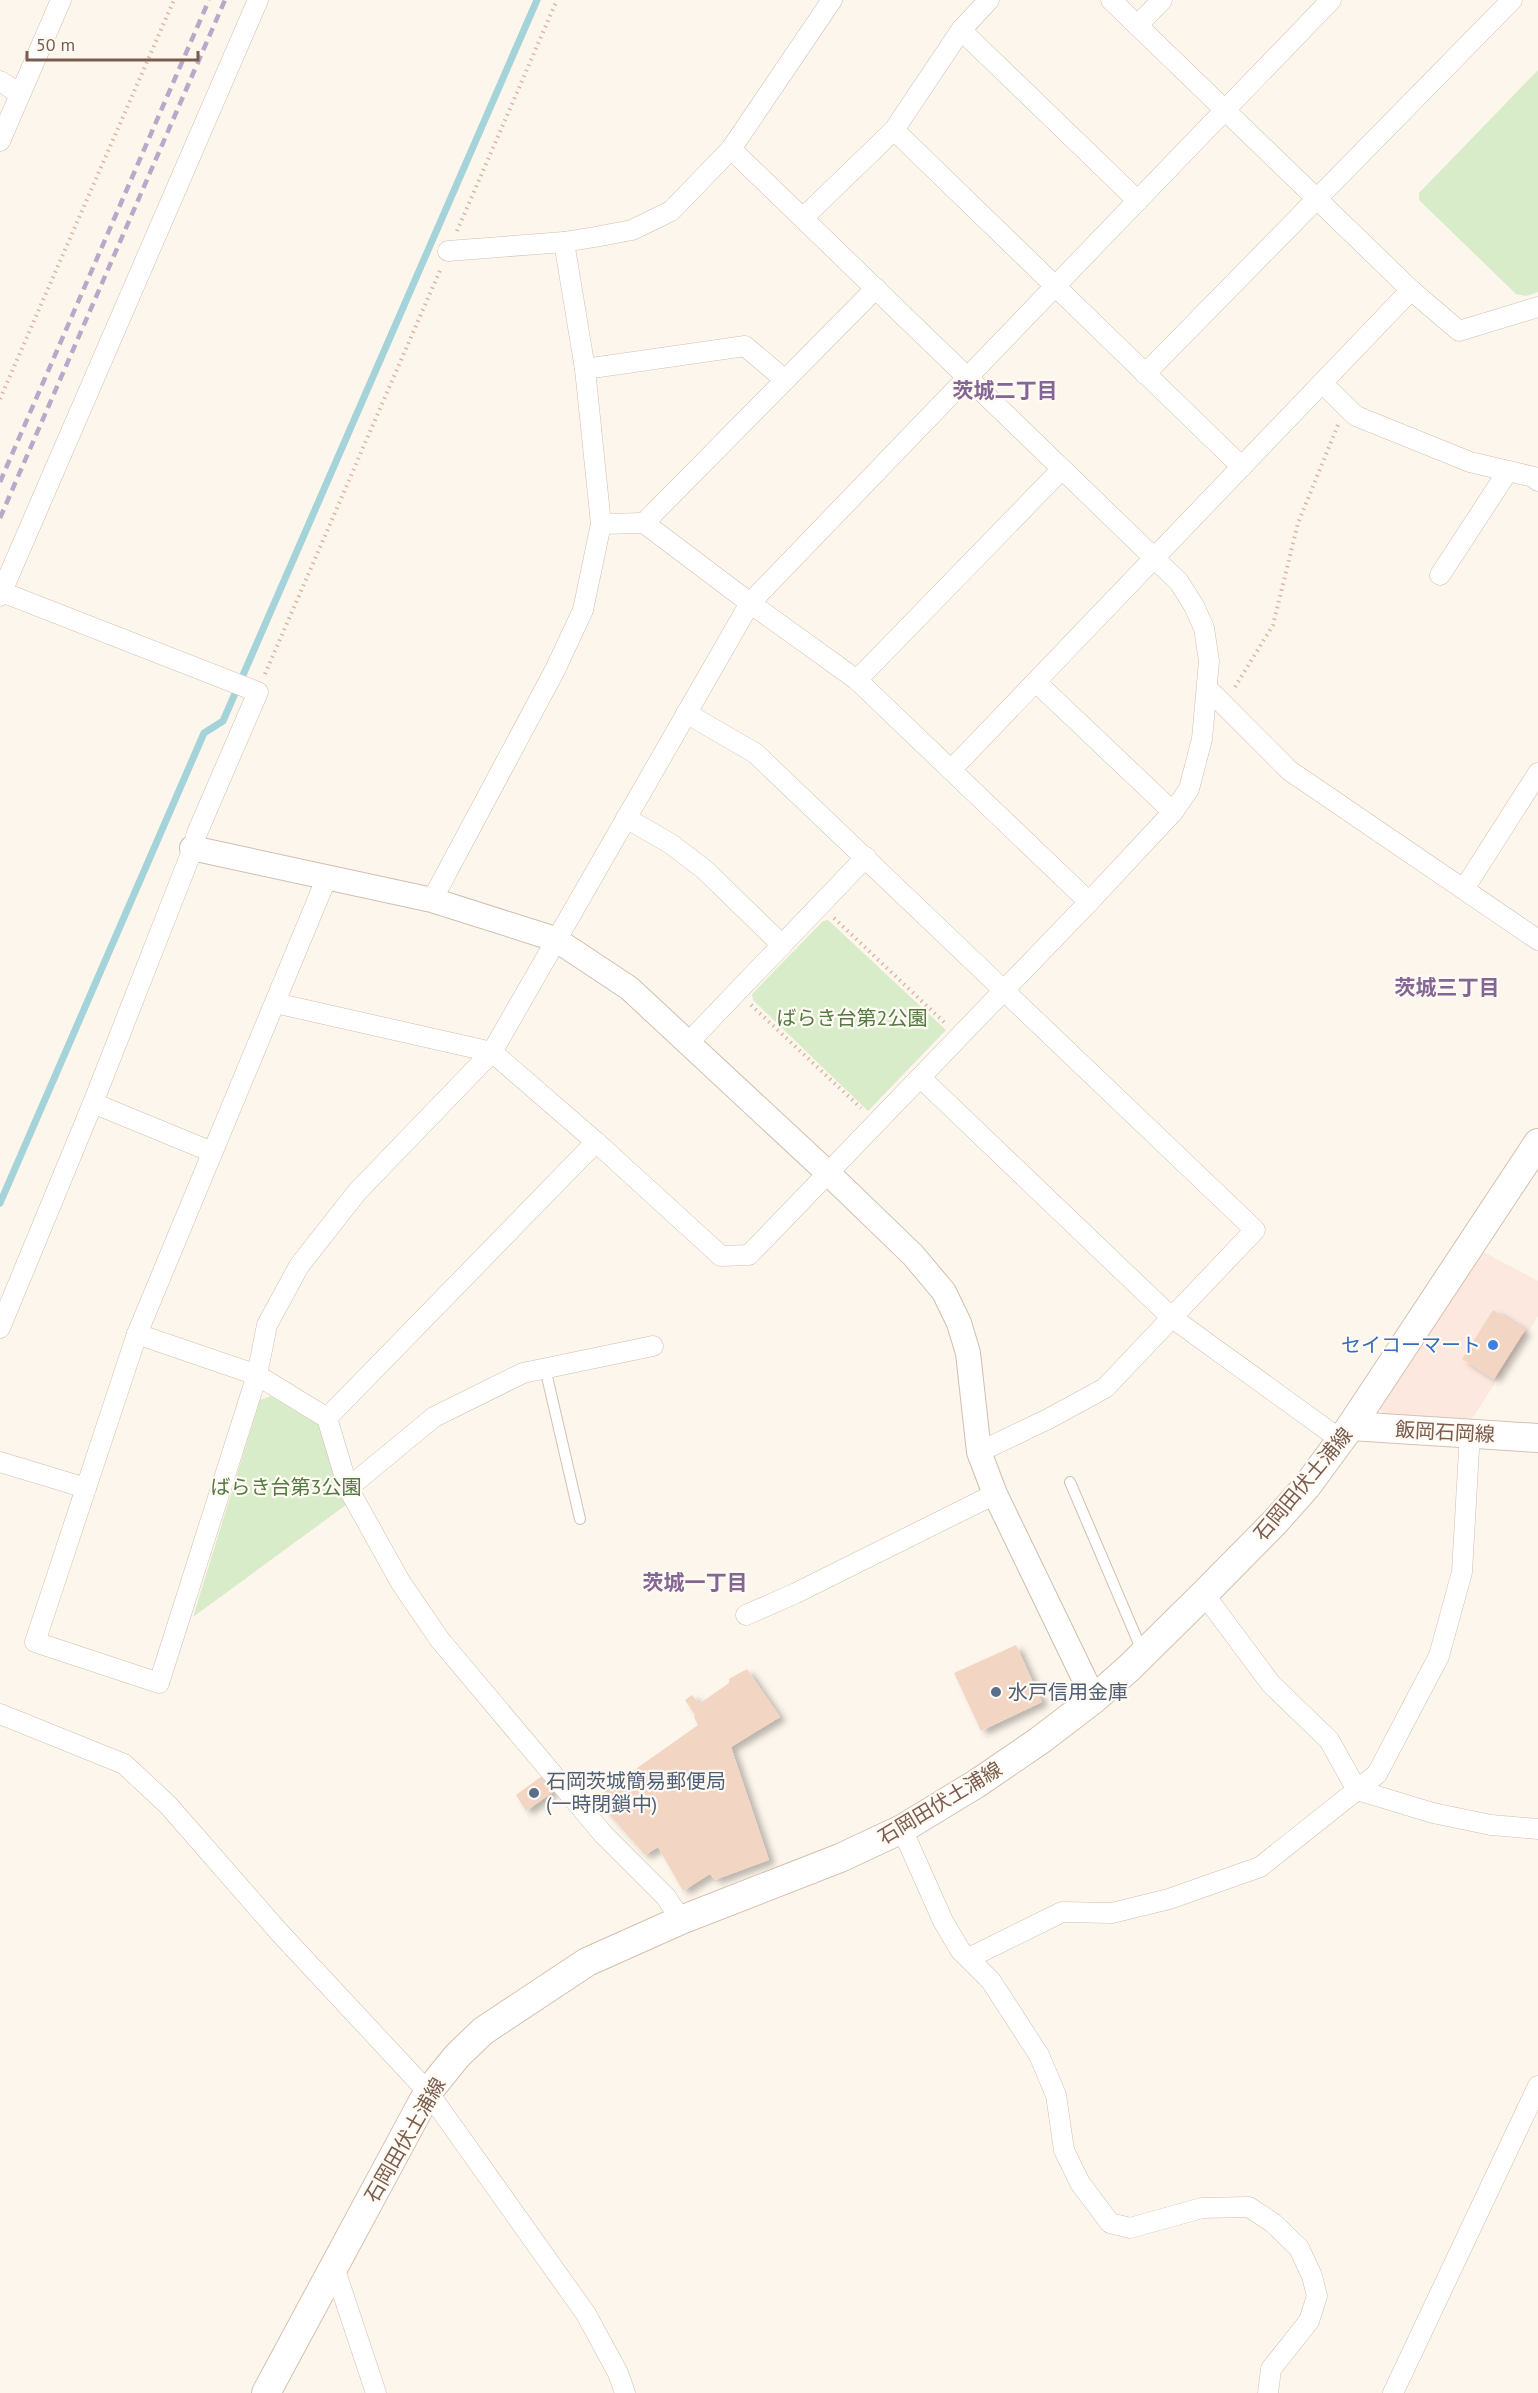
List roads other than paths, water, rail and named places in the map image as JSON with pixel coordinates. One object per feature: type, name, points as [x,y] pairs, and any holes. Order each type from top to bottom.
[{"type":"main road","name":"石岡田伏土浦線","points":[[266,2393],[428,2092],[457,2056],[483,2031],[587,1962],[681,1920],[840,1858],[902,1829],[1030,1748],[1094,1699],[1204,1594],[1307,1486],[1346,1433],[1538,1143]]},
{"type":"main road","name":"飯岡石岡線","points":[[1346,1433],[1470,1432],[1538,1438]]},
{"type":"street","points":[[0,141],[60,0]]},
{"type":"street","points":[[0,1328],[93,1103],[192,848],[258,692],[1,594],[258,0]]},
{"type":"street","points":[[448,251],[564,242],[632,230],[671,211],[731,149],[832,0]]},
{"type":"street","points":[[803,218],[894,130],[962,30],[989,0]]},
{"type":"street","points":[[1111,0],[1411,290],[1459,331],[1538,307]]},
{"type":"street","points":[[1137,26],[1162,0]]},
{"type":"street","points":[[327,877],[137,1334],[35,1642],[159,1683],[257,1375],[267,1325],[299,1266],[357,1192],[492,1052],[750,603],[1331,0]]},
{"type":"street","points":[[1145,374],[1512,0]]},
{"type":"street","points":[[962,30],[1138,201]]},
{"type":"street","points":[[0,81],[20,94]]},
{"type":"street","points":[[894,130],[1242,467]]},
{"type":"street","points":[[275,1003],[492,1052],[596,1142],[721,1256],[748,1255],[1089,902],[1173,812],[1189,789],[1202,739],[1209,661],[1204,628],[1179,582],[731,149]]},
{"type":"street","points":[[432,900],[555,670],[584,610],[601,524],[585,369],[564,242]]},
{"type":"street","points":[[644,523],[876,288]]},
{"type":"street","points":[[951,770],[1411,290]]},
{"type":"street","points":[[585,369],[745,346],[785,380]]},
{"type":"street","points":[[1323,384],[1356,416],[1470,462],[1537,477]]},
{"type":"street","points":[[857,680],[1062,469]]},
{"type":"street","points":[[1440,575],[1508,471]]},
{"type":"street","points":[[601,524],[644,523],[857,680],[1089,902]]},
{"type":"street","points":[[1036,682],[1173,812]]},
{"type":"street","points":[[1208,689],[1290,771],[1538,940]]},
{"type":"street","points":[[686,713],[755,753],[1255,1230],[1105,1388],[1048,1419],[979,1452]]},
{"type":"street","points":[[1464,890],[1538,772]]},
{"type":"street","points":[[626,818],[671,844],[705,870],[782,945]]},
{"type":"street","points":[[192,848],[432,900],[555,939],[629,988],[829,1173],[913,1255],[944,1292],[959,1323],[968,1353],[979,1452],[995,1494],[1094,1699]]},
{"type":"street","points":[[688,1043],[866,857]]},
{"type":"street","points":[[921,1077],[1171,1317],[1346,1433]]},
{"type":"street","points":[[93,1103],[213,1152]]},
{"type":"street","points":[[327,1418],[596,1142]]},
{"type":"street","points":[[137,1334],[257,1375],[327,1418],[348,1488],[401,1583],[440,1640],[603,1834],[666,1897],[681,1920]]},
{"type":"street","points":[[348,1488],[434,1417],[523,1373],[652,1346]]},
{"type":"street","points":[[969,1958],[1062,1912],[1112,1913],[1169,1899],[1260,1867],[1377,1774],[1439,1656],[1462,1572],[1470,1432]]},
{"type":"street","points":[[0,1462],[86,1488]]},
{"type":"street","points":[[746,1615],[796,1593],[995,1494]]},
{"type":"street","points":[[1204,1594],[1271,1684],[1329,1740],[1358,1790],[1433,1813],[1491,1826],[1538,1829]]},
{"type":"street","points":[[0,1714],[124,1764],[168,1805],[279,1932],[428,2092],[586,2314],[618,2373],[625,2393]]},
{"type":"street","points":[[902,1829],[943,1921],[960,1950],[991,1981],[1039,2055],[1056,2095],[1064,2150],[1080,2183],[1110,2223],[1130,2228],[1202,2208],[1249,2207],[1273,2223],[1299,2248],[1312,2276],[1317,2296],[1309,2321],[1271,2369],[1268,2393]]},
{"type":"street","points":[[1393,2393],[1538,2086]]},
{"type":"street","points":[[334,2267],[376,2393]]},
{"type":"lane","points":[[545,1368],[580,1519]]},
{"type":"lane","points":[[1070,1482],[1143,1653]]},
{"type":"waterway","points":[[0,1203],[204,733],[223,721],[537,0]]},
{"type":"railway","points":[[0,482],[209,0]]},
{"type":"railway","points":[[0,518],[225,0]]},
{"type":"place","name":"セイコーマート","points":[[1493,1345]]},
{"type":"place","name":"水戸信用金庫","points":[[996,1692]]},
{"type":"place","name":"石岡茨城簡易郵便局 (一時閉鎖中)","points":[[534,1793]]},
{"type":"district","name":"茨城二丁目","points":[[1005,391]]},
{"type":"district","name":"茨城三丁目","points":[[1447,988]]},
{"type":"district","name":"茨城一丁目","points":[[695,1583]]},
{"type":"park label","name":"ばらき台第2公園","points":[[852,1018]]},
{"type":"park label","name":"ばらき台第3公園","points":[[286,1487]]}]
